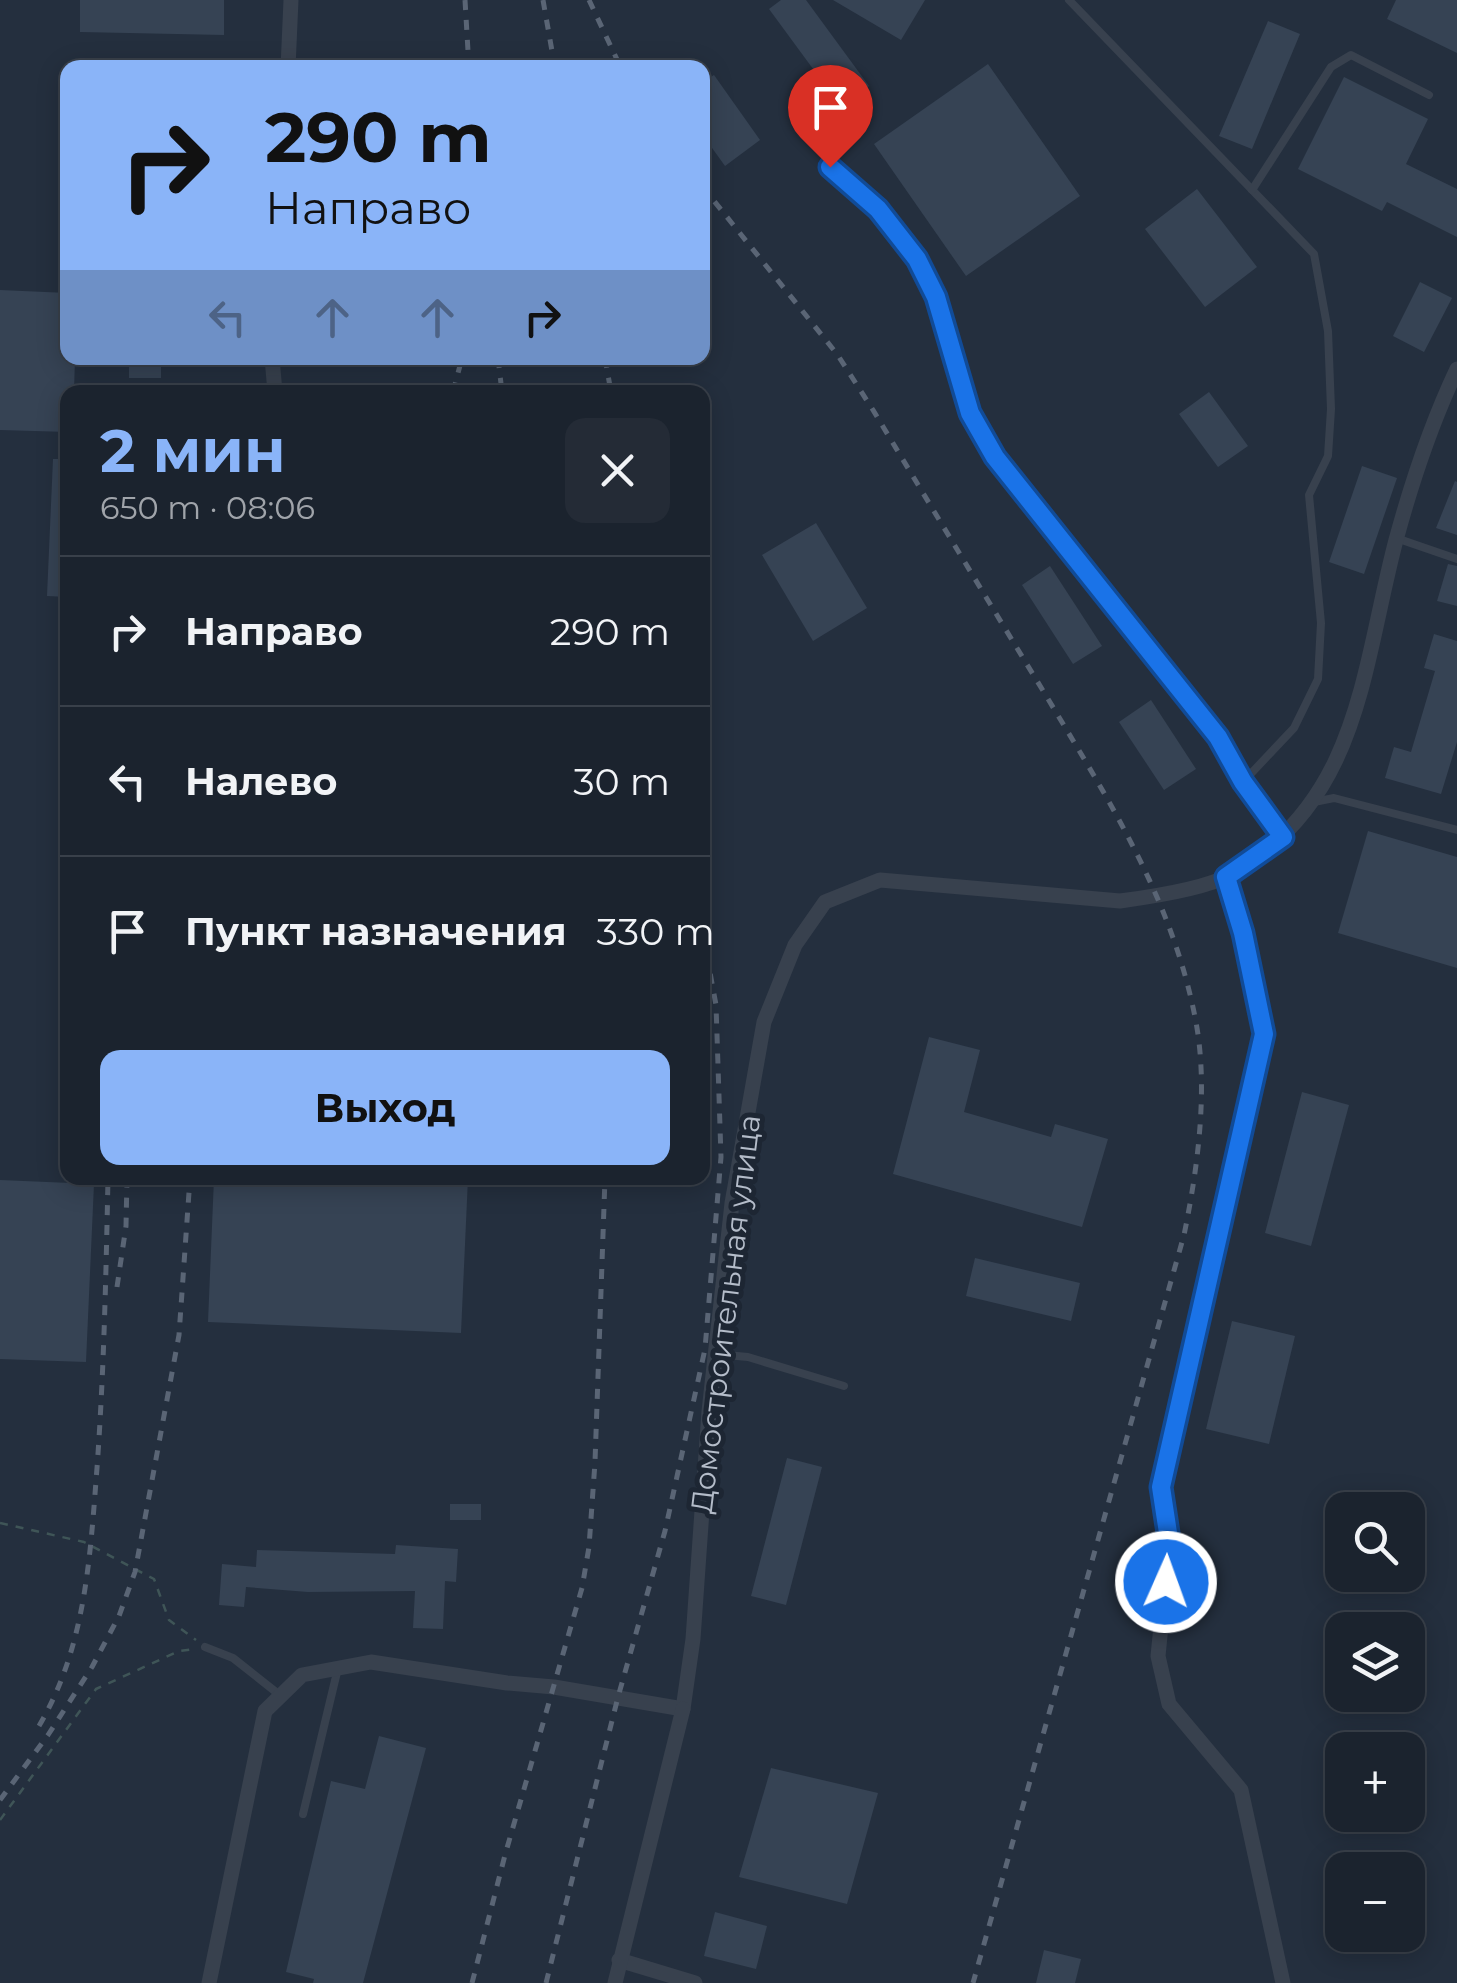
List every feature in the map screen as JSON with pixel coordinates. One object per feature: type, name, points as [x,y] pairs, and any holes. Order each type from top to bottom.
[{"type":"street","points":[[288,60],[291,0]]},
{"type":"street","name":"Домостроительная улица","points":[[615,1983],[684,1709],[732,1203],[764,1022],[796,945],[824,902],[880,880],[1120,901],[1226,877],[1283,837],[1314,802],[1338,760],[1357,707],[1396,538],[1433,420],[1457,369]]},
{"type":"street","points":[[1226,877],[1243,933],[1264,1034],[1161,1487],[1170,1546],[1158,1656],[1169,1704],[1241,1790],[1284,1983]]},
{"type":"street","points":[[209,1983],[265,1710],[302,1675],[371,1662],[684,1709]]},
{"type":"street","points":[[619,1960],[695,1983]]},
{"type":"lane","points":[[1070,0],[1314,254],[1328,331],[1330,409],[1328,456],[1309,495],[1320,624],[1318,678],[1294,728],[1243,782]]},
{"type":"lane","points":[[1252,190],[1331,67],[1351,56],[1429,95]]},
{"type":"lane","points":[[830,167],[878,209],[917,259],[936,297],[970,413],[995,457],[1218,737],[1243,782],[1283,837]]},
{"type":"lane","points":[[1396,538],[1457,559]]},
{"type":"lane","points":[[1314,802],[1334,798],[1457,830]]},
{"type":"lane","points":[[716,1354],[748,1357],[844,1386]]},
{"type":"lane","points":[[205,1647],[233,1658],[281,1696]]},
{"type":"lane","points":[[303,1814],[339,1667]]},
{"type":"path","points":[[0,1523],[84,1542],[154,1579],[169,1620],[205,1647]]},
{"type":"path","points":[[0,1820],[96,1689],[179,1651],[205,1647]]},
{"type":"building","points":[[80,0],[224,0],[224,35],[80,32]]},
{"type":"building","points":[[781,0],[806,0],[869,86],[841,107],[769,9]]},
{"type":"building","points":[[833,0],[925,0],[901,40]]},
{"type":"building","points":[[1396,0],[1457,0],[1457,53],[1387,19]]},
{"type":"building","points":[[1268,21],[1300,34],[1252,149],[1219,136]]},
{"type":"building","points":[[988,64],[1080,196],[966,276],[874,144]]},
{"type":"building","points":[[714,75],[760,140],[725,166],[710,145],[710,78]]},
{"type":"building","points":[[1344,77],[1428,119],[1406,164],[1457,189],[1457,237],[1387,202],[1382,211],[1298,169]]},
{"type":"building","points":[[1197,189],[1257,267],[1205,307],[1145,229]]},
{"type":"building","points":[[1420,282],[1452,298],[1424,352],[1393,336]]},
{"type":"building","points":[[0,290],[60,293],[60,365],[75,365],[74,385],[60,385],[60,432],[0,430]]},
{"type":"building","points":[[129,365],[161,365],[161,378],[129,378]]},
{"type":"building","points":[[1209,392],[1248,446],[1218,467],[1179,414]]},
{"type":"building","points":[[53,459],[60,459],[60,597],[47,596]]},
{"type":"building","points":[[1362,466],[1397,478],[1364,574],[1329,562]]},
{"type":"building","points":[[1457,482],[1457,535],[1436,528]]},
{"type":"building","points":[[816,523],[867,608],[813,641],[762,555]]},
{"type":"building","points":[[1448,564],[1457,566],[1457,606],[1437,601]]},
{"type":"building","points":[[1050,566],[1102,646],[1073,664],[1022,585]]},
{"type":"building","points":[[1434,634],[1457,641],[1457,742],[1441,794],[1385,778],[1394,747],[1411,752],[1435,671],[1424,668]]},
{"type":"building","points":[[1151,700],[1196,769],[1164,790],[1119,722]]},
{"type":"building","points":[[1368,831],[1457,857],[1457,968],[1338,933]]},
{"type":"building","points":[[929,1037],[980,1050],[964,1112],[1051,1137],[1055,1124],[1108,1139],[1082,1227],[893,1174]]},
{"type":"building","points":[[1302,1092],[1349,1105],[1311,1246],[1265,1233]]},
{"type":"building","points":[[0,1180],[94,1185],[86,1362],[0,1359]]},
{"type":"building","points":[[214,1185],[468,1185],[461,1333],[208,1322]]},
{"type":"building","points":[[975,1258],[1080,1283],[1071,1321],[966,1296]]},
{"type":"building","points":[[1232,1321],[1295,1336],[1269,1444],[1206,1429]]},
{"type":"building","points":[[787,1458],[822,1467],[786,1605],[751,1596]]},
{"type":"building","points":[[450,1504],[481,1504],[481,1520],[450,1520]]},
{"type":"building","points":[[396,1545],[458,1549],[456,1582],[445,1581],[443,1629],[413,1628],[415,1591],[308,1592],[246,1587],[244,1607],[219,1605],[222,1564],[256,1567],[257,1550],[395,1554]]},
{"type":"building","points":[[379,1736],[426,1748],[363,1983],[313,1983],[314,1979],[286,1972],[331,1781],[365,1789]]},
{"type":"building","points":[[771,1768],[878,1793],[847,1904],[739,1877]]},
{"type":"building","points":[[715,1912],[767,1926],[756,1969],[704,1956]]},
{"type":"building","points":[[1044,1950],[1081,1959],[1075,1983],[1036,1983]]},
{"type":"railway","points":[[465,0],[469,60]]},
{"type":"railway","points":[[543,0],[554,60]]},
{"type":"railway","points":[[589,0],[617,60]]},
{"type":"railway","points":[[710,196],[837,354],[1089,767],[1133,847],[1170,929],[1199,1043],[1200,1126],[1184,1235],[973,1983]]},
{"type":"railway","points":[[455,385],[460,365]]},
{"type":"railway","points":[[499,365],[501,385]]},
{"type":"railway","points":[[606,365],[610,385]]},
{"type":"railway","points":[[546,1983],[618,1697],[665,1531],[705,1349],[721,1157],[716,1005],[710,972]]},
{"type":"railway","points":[[39,1726],[67,1664],[88,1568],[101,1395],[108,1185]]},
{"type":"railway","points":[[117,1287],[126,1226],[127,1185]]},
{"type":"railway","points":[[0,1800],[92,1667],[119,1616],[135,1572],[179,1335],[190,1185]]},
{"type":"railway","points":[[472,1983],[582,1588],[589,1547],[605,1185]]},
{"type":"route","points":[[830,167],[878,209],[917,259],[936,297],[970,413],[995,457],[1218,737],[1243,782],[1283,837],[1226,877],[1243,933],[1264,1034],[1161,1487],[1170,1546],[1166,1582]]}]
